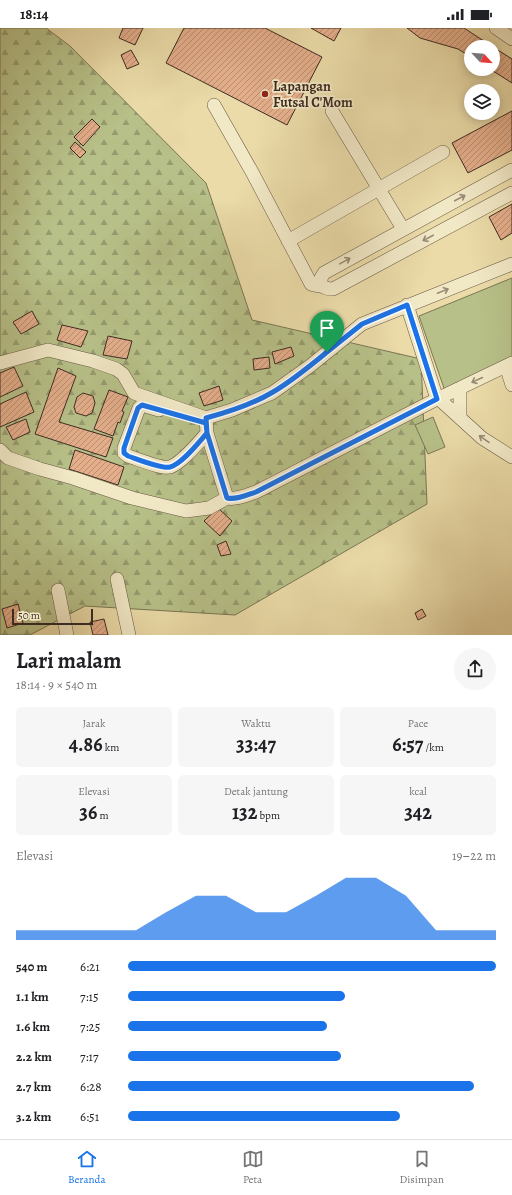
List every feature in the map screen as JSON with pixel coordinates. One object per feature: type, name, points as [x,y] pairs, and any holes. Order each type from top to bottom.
[{"type":"street","points":[[496,28],[512,39]]},
{"type":"street","points":[[214,105],[252,172],[311,284],[321,286],[326,289],[333,289],[512,193]]},
{"type":"street","points":[[332,111],[403,229]]},
{"type":"street","points":[[288,241],[443,152]]},
{"type":"street","points":[[321,286],[321,278],[324,273],[512,170]]},
{"type":"street","points":[[207,425],[142,405],[138,408],[124,448],[124,453],[128,456],[158,466],[170,467],[182,459],[207,425],[232,410],[272,393],[310,366],[362,324],[512,264]]},
{"type":"street","points":[[407,305],[438,398],[482,438],[512,457]]},
{"type":"street","points":[[0,363],[48,350],[93,361],[116,369],[123,374],[134,393],[207,425]]},
{"type":"street","points":[[0,450],[8,458],[40,469],[73,478],[132,498],[186,511],[209,508],[227,498],[245,496],[256,492],[438,398],[509,364],[512,385]]},
{"type":"street","points":[[460,388],[460,417]]},
{"type":"street","points":[[207,425],[227,498]]},
{"type":"street","points":[[117,580],[129,635]]},
{"type":"street","points":[[58,590],[67,635]]},
{"type":"green space","points":[[0,28],[46,28],[70,46],[206,183],[252,320],[421,359],[427,504],[235,615],[85,606],[30,635],[0,635]]},
{"type":"green space","points":[[512,278],[512,357],[445,391],[419,316]]},
{"type":"green space","points":[[433,417],[445,447],[428,454],[415,425]]},
{"type":"building","points":[[123,28],[143,28],[135,45],[119,38]]},
{"type":"building","name":"Lapangan Futsal C'Mom","points":[[184,28],[265,28],[322,57],[287,125],[166,63]]},
{"type":"building","points":[[311,28],[341,28],[334,41]]},
{"type":"building","points":[[407,28],[464,28],[482,40],[464,40],[464,53],[458,49],[420,38]]},
{"type":"building","points":[[131,50],[139,64],[127,69],[121,55]]},
{"type":"building","points":[[500,51],[512,59],[512,83],[500,75]]},
{"type":"building","points":[[512,111],[512,150],[468,173],[452,143],[495,120],[500,120],[500,117]]},
{"type":"building","points":[[92,119],[100,127],[83,146],[74,137]]},
{"type":"building","points":[[75,142],[86,152],[80,158],[70,148]]},
{"type":"building","points":[[512,204],[512,233],[501,240],[489,217]]},
{"type":"building","points":[[32,311],[39,324],[21,334],[13,322]]},
{"type":"building","points":[[62,325],[88,331],[81,347],[57,340]]},
{"type":"building","points":[[108,336],[132,341],[127,359],[103,355]]},
{"type":"building","points":[[291,347],[294,356],[275,364],[272,352]]},
{"type":"building","points":[[269,357],[270,368],[254,370],[253,359]]},
{"type":"building","points":[[14,367],[23,386],[0,397],[0,373]]},
{"type":"building","points":[[58,368],[76,376],[59,422],[113,438],[106,457],[35,434]]},
{"type":"building","points":[[219,386],[223,400],[204,406],[199,393]]},
{"type":"building","points":[[109,390],[128,397],[122,411],[124,412],[120,423],[118,422],[113,436],[94,429]]},
{"type":"building","points":[[26,392],[34,412],[0,427],[0,404]]},
{"type":"building","points":[[83,393],[93,396],[95,403],[92,413],[86,416],[76,413],[74,407],[77,397]]},
{"type":"building","points":[[26,419],[30,432],[13,440],[6,427]]},
{"type":"building","points":[[75,450],[124,467],[118,485],[69,469]]},
{"type":"building","points":[[218,508],[232,521],[220,536],[204,521]]},
{"type":"building","points":[[226,541],[231,554],[221,556],[217,545]]},
{"type":"building","points":[[18,604],[23,623],[7,628],[2,609]]},
{"type":"building","points":[[422,609],[426,616],[418,620],[415,613]]},
{"type":"building","points":[[104,619],[108,635],[93,635],[90,622]]},
{"type":"place","name":"Lapangan Futsal C'Mom","points":[[265,94]]},
{"type":"route","points":[[327,352],[272,393],[248,404],[206,418],[207,433],[182,459],[170,467],[158,466],[128,456],[124,453],[124,448],[138,408],[142,405],[206,423],[207,433],[213,455],[227,498],[245,496],[256,492],[437,399],[415,326],[407,305],[362,324],[327,352]]}]
